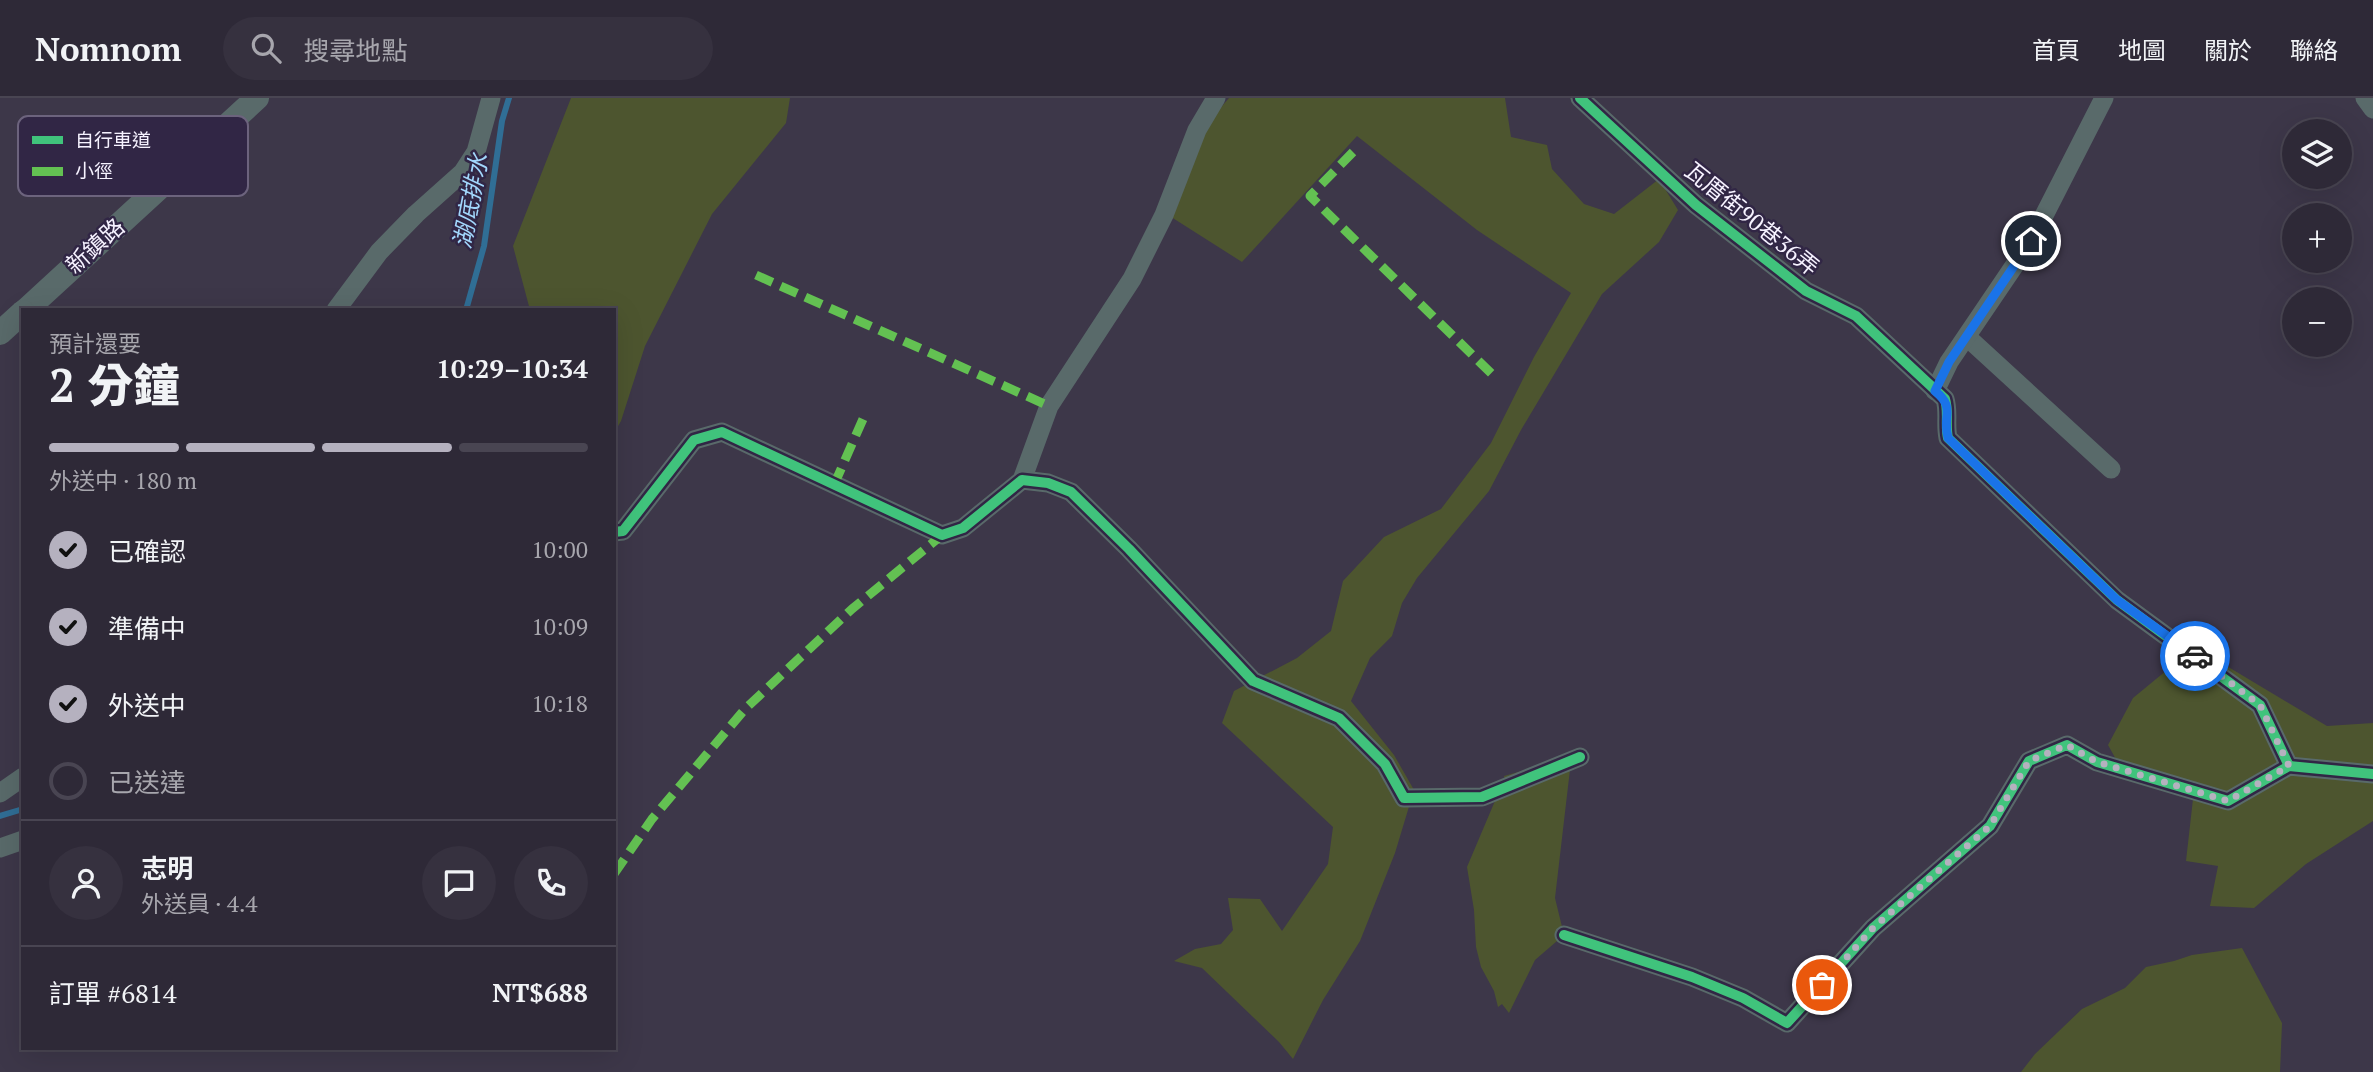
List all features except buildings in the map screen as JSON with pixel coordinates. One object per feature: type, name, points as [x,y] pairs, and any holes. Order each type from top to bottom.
[{"type":"street","name":"新鎮路","points":[[237,116],[257,98]]},
{"type":"street","points":[[337,308],[379,252],[463,172],[477,152],[491,98]]},
{"type":"street","points":[[616,532],[622,531],[694,440],[722,432],[942,535],[963,527],[1022,480],[1049,406],[1132,278],[1164,215],[1197,130],[1216,98]]},
{"type":"street","name":"瓦厝街90巷36弄","points":[[1580,98],[1696,205],[1805,291],[1856,316],[1935,391]]},
{"type":"street","points":[[2104,98],[2031,241],[1949,362],[1935,391],[1945,399],[1948,407],[1945,425],[1948,438],[2117,600],[2260,705],[2289,766]]},
{"type":"street","points":[[2365,98],[2373,109]]},
{"type":"street","name":"新鎮路","points":[[27,308],[150,196]]},
{"type":"street","name":"新鎮路","points":[[0,333],[21,314]]},
{"type":"street","points":[[1968,337],[2111,469]]},
{"type":"street","points":[[1022,480],[1048,483],[1071,492],[1129,549],[1253,681],[1339,718],[1385,764],[1404,798],[1482,797],[1580,757]]},
{"type":"street","points":[[1564,935],[1692,977],[1743,998],[1787,1023],[1873,928],[1990,826],[2029,761],[2067,745],[2097,762],[2228,801],[2289,766],[2373,774]]},
{"type":"street","points":[[0,793],[21,778]]},
{"type":"street","points":[[0,848],[21,842]]},
{"type":"green space","points":[[571,98],[790,98],[786,123],[712,214],[645,346],[616,430],[616,308],[529,308],[513,246]]},
{"type":"green space","points":[[1229,98],[1505,98],[1511,137],[1547,145],[1552,169],[1584,204],[1614,214],[1659,179],[1678,210],[1659,242],[1602,294],[1521,430],[1489,491],[1417,578],[1402,603],[1392,636],[1370,658],[1351,701],[1394,755],[1414,790],[1395,853],[1360,941],[1323,1000],[1293,1059],[1279,1042],[1202,968],[1174,961],[1195,949],[1221,944],[1233,930],[1228,898],[1260,899],[1282,931],[1328,864],[1333,827],[1222,723],[1234,691],[1297,658],[1331,631],[1343,581],[1384,537],[1441,509],[1491,443],[1534,357],[1571,293],[1477,230],[1357,136],[1242,262],[1168,215],[1193,140]]},
{"type":"green space","points":[[2195,647],[2327,726],[2373,723],[2373,821],[2306,864],[2254,908],[2210,906],[2218,866],[2186,861],[2193,799],[2127,779],[2108,745],[2133,698]]},
{"type":"green space","points":[[1571,761],[1555,898],[1564,935],[1535,960],[1509,1013],[1502,1004],[1498,1007],[1494,991],[1481,967],[1476,947],[1474,910],[1467,867],[1505,781],[1504,776],[1549,763]]},
{"type":"green space","points":[[2242,948],[2282,1023],[2280,1072],[2021,1072],[2035,1054],[2082,1009],[2125,988],[2146,967],[2192,955]]},
{"type":"waterway","name":"湖底排水","points":[[467,308],[484,246],[502,121],[509,98]]},
{"type":"waterway","name":"湖底排水","points":[[0,816],[21,810]]},
{"type":"marked path","points":[[1353,152],[1310,196],[1496,378]]},
{"type":"marked path","points":[[756,275],[1049,406]]},
{"type":"marked path","points":[[834,485],[863,419]]},
{"type":"marked path","points":[[616,871],[652,819],[745,709],[852,609],[942,535]]},
{"type":"cycle path","points":[[1580,98],[1696,205],[1806,291],[1856,316],[1945,399],[1948,438],[2117,600],[2260,705],[2289,766]]},
{"type":"cycle path","points":[[616,532],[623,531],[694,440],[722,432],[942,535],[963,528],[1022,480],[1048,483],[1071,492],[1129,549],[1253,681],[1339,718],[1385,764],[1404,798],[1482,797],[1580,757]]},
{"type":"cycle path","points":[[1564,935],[1692,977],[1743,998],[1787,1023],[1873,928],[1990,826],[2029,761],[2067,745],[2097,762],[2228,801],[2289,766],[2373,774]]},
{"type":"way so far","points":[[1822,985],[1873,928],[1990,826],[2029,761],[2067,745],[2097,762],[2228,801],[2289,766],[2260,705],[2195,656]]},
{"type":"route","points":[[2031,241],[1949,362],[1935,391],[1945,399],[1948,407],[1945,425],[1948,438],[2117,600],[2195,656]]}]
